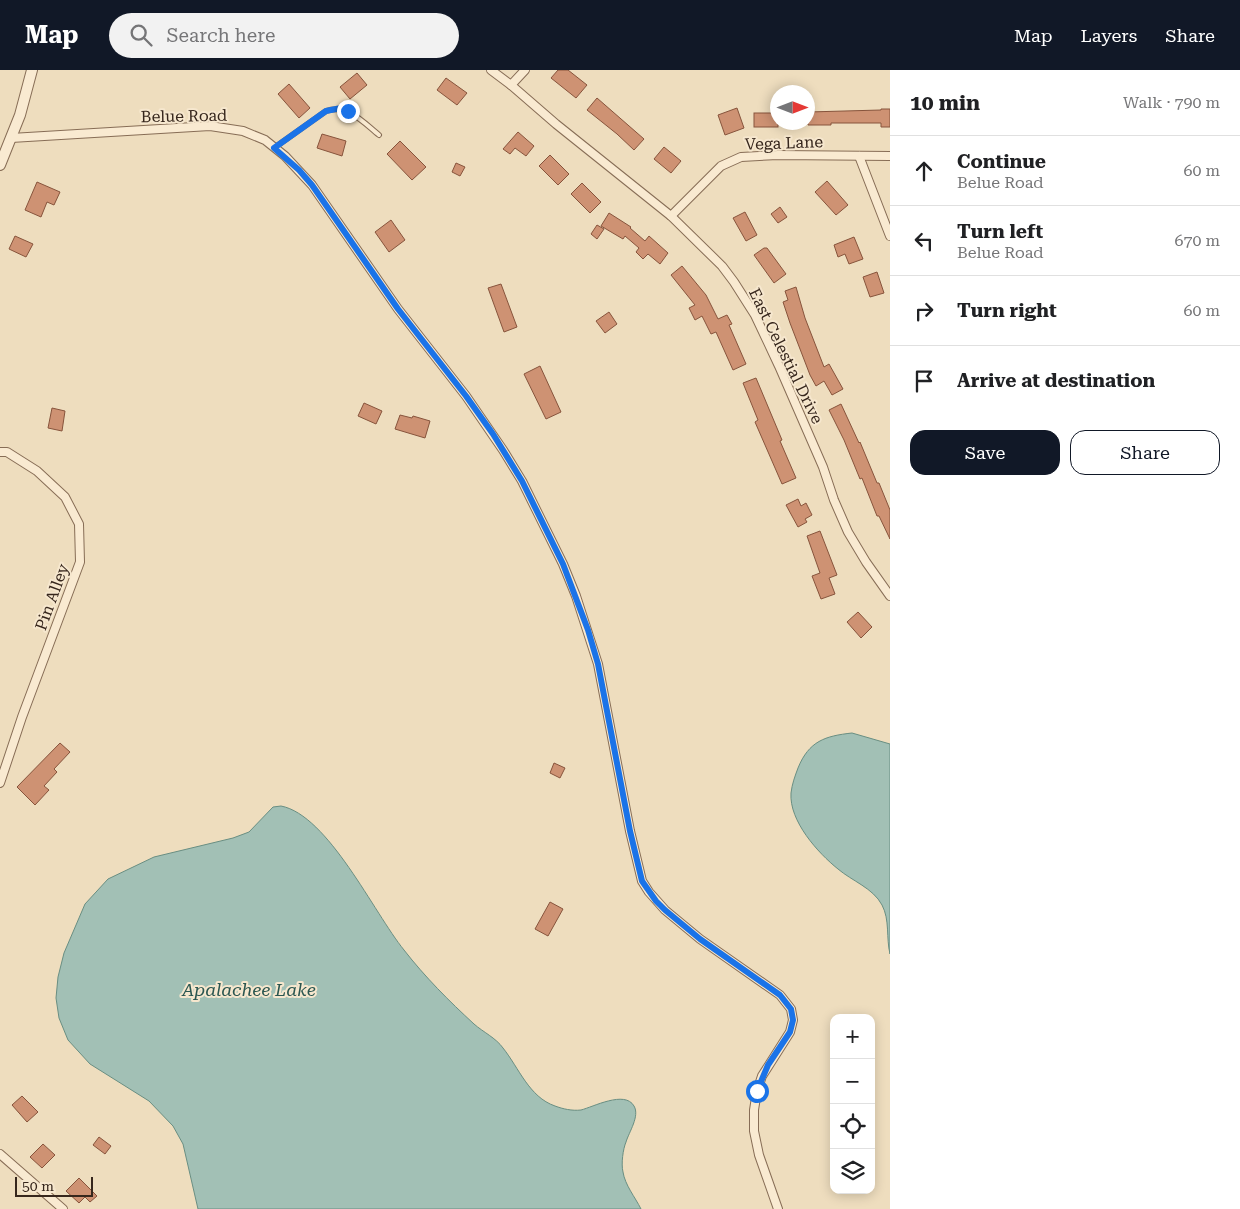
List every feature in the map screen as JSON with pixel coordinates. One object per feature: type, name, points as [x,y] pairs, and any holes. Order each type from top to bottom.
[{"type":"street","points":[[0,165],[20,115],[32,70]]},
{"type":"street","name":"East Celestial Drive","points":[[491,70],[512,85],[556,124],[671,216],[722,266],[746,298],[779,366],[823,467],[834,500],[848,532],[890,596]]},
{"type":"street","points":[[512,85],[526,70]]},
{"type":"street","name":"Belue Road","points":[[11,138],[221,127],[254,134],[274,148],[299,170],[312,185],[398,309],[483,419],[522,481],[563,564],[588,630],[605,699],[630,831],[642,881],[656,901],[683,925],[780,995],[791,1009],[793,1020],[790,1032],[762,1076],[754,1110],[754,1131],[758,1155],[778,1209]]},
{"type":"street","name":"Vega Lane","points":[[671,216],[721,166],[730,160],[741,157],[778,156],[890,156]]},
{"type":"street","points":[[859,156],[890,236]]},
{"type":"street","name":"Pin Alley","points":[[0,452],[7,452],[37,471],[65,497],[79,524],[80,562],[22,717],[0,783]]},
{"type":"street","points":[[0,1154],[63,1209]]},
{"type":"lane","points":[[274,148],[333,108],[341,108],[348,111],[379,135]]},
{"type":"water","points":[[852,733],[890,744],[890,954],[887,923],[882,905],[868,889],[838,869],[822,854],[800,825],[792,804],[791,793],[794,780],[802,759],[807,752],[819,741],[826,738]]},
{"type":"water","name":"Apalachee Lake","points":[[281,806],[299,813],[316,827],[333,846],[392,934],[412,960],[455,1007],[500,1044],[525,1081],[538,1096],[555,1106],[571,1110],[581,1110],[616,1099],[630,1101],[636,1110],[636,1114],[624,1149],[622,1169],[630,1191],[641,1209],[198,1209],[183,1144],[173,1126],[149,1101],[90,1064],[68,1040],[59,1018],[56,998],[58,977],[64,953],[85,904],[108,879],[154,857],[233,838],[249,832],[273,807]]},
{"type":"building","points":[[558,70],[568,70],[587,85],[576,98],[551,78]]},
{"type":"building","points":[[357,73],[367,85],[350,99],[340,87]]},
{"type":"building","points":[[446,78],[467,93],[457,105],[437,90]]},
{"type":"building","points":[[289,84],[310,108],[299,118],[278,94]]},
{"type":"building","points":[[597,98],[644,139],[634,150],[587,110]]},
{"type":"building","points":[[737,108],[744,128],[725,135],[718,115]]},
{"type":"building","points":[[890,109],[890,127],[881,127],[881,123],[831,123],[831,125],[815,125],[815,112]]},
{"type":"building","points":[[754,113],[770,113],[770,127],[754,127]]},
{"type":"building","points":[[518,132],[534,146],[526,156],[515,148],[510,154],[503,149]]},
{"type":"building","points":[[322,134],[346,141],[342,156],[317,148]]},
{"type":"building","points":[[400,141],[426,167],[412,180],[387,154]]},
{"type":"building","points":[[664,147],[681,161],[671,173],[654,159]]},
{"type":"building","points":[[550,155],[569,174],[558,185],[539,166]]},
{"type":"building","points":[[456,163],[465,167],[460,176],[452,172]]},
{"type":"building","points":[[827,181],[848,205],[836,215],[815,192]]},
{"type":"building","points":[[37,182],[60,192],[54,205],[47,202],[41,217],[25,210]]},
{"type":"building","points":[[582,183],[601,202],[590,213],[571,194]]},
{"type":"building","points":[[780,207],[787,217],[778,223],[771,214]]},
{"type":"building","points":[[745,212],[757,235],[746,241],[733,218]]},
{"type":"building","points":[[609,213],[631,227],[645,241],[649,236],[668,253],[660,264],[648,254],[643,259],[636,252],[639,248],[625,236],[623,239],[601,226]]},
{"type":"building","points":[[391,220],[405,240],[389,252],[375,232]]},
{"type":"building","points":[[597,225],[604,229],[597,239],[591,234]]},
{"type":"building","points":[[15,236],[33,244],[26,257],[9,249]]},
{"type":"building","points":[[854,237],[863,259],[849,264],[845,254],[838,257],[834,245]]},
{"type":"building","points":[[767,248],[786,274],[774,283],[754,255]]},
{"type":"building","points":[[682,266],[706,295],[718,319],[727,315],[732,324],[729,325],[746,364],[733,370],[716,332],[711,334],[702,316],[695,320],[689,308],[695,305],[671,275]]},
{"type":"building","points":[[877,272],[884,293],[870,297],[863,277]]},
{"type":"building","points":[[501,284],[517,327],[504,332],[488,288]]},
{"type":"building","points":[[796,287],[805,318],[824,367],[829,364],[843,389],[832,395],[824,381],[816,386],[810,375],[783,302],[788,300],[785,291]]},
{"type":"building","points":[[609,312],[617,324],[605,333],[596,321]]},
{"type":"building","points":[[540,366],[561,412],[546,419],[524,374]]},
{"type":"building","points":[[756,378],[796,478],[782,484],[755,422],[758,420],[743,383]]},
{"type":"building","points":[[364,403],[382,411],[376,424],[358,416]]},
{"type":"building","points":[[841,404],[890,510],[890,539],[879,516],[877,516],[862,478],[860,479],[829,410]]},
{"type":"building","points":[[52,408],[65,411],[62,431],[48,428]]},
{"type":"building","points":[[400,415],[412,418],[413,416],[430,421],[425,438],[395,429]]},
{"type":"building","points":[[798,499],[801,506],[806,503],[812,515],[805,519],[807,522],[798,527],[786,505]]},
{"type":"building","points":[[820,531],[837,575],[829,578],[835,594],[821,599],[812,576],[820,573],[807,536]]},
{"type":"building","points":[[858,612],[872,627],[861,638],[847,622]]},
{"type":"building","points":[[60,743],[70,752],[54,769],[57,772],[44,786],[49,790],[35,805],[17,787]]},
{"type":"building","points":[[554,763],[565,768],[560,778],[550,773]]},
{"type":"building","points":[[550,902],[563,909],[548,936],[535,929]]},
{"type":"building","points":[[22,1096],[38,1112],[27,1122],[12,1105]]},
{"type":"building","points":[[99,1137],[111,1146],[105,1154],[93,1145]]},
{"type":"building","points":[[43,1144],[55,1155],[42,1168],[30,1157]]},
{"type":"building","points":[[79,1178],[97,1196],[90,1202],[85,1197],[79,1203],[66,1191]]},
{"type":"route","points":[[348,111],[341,108],[333,108],[326,111],[274,148],[285,156],[312,185],[398,309],[493,434],[522,481],[563,564],[588,630],[598,664],[630,831],[642,881],[665,910],[700,939],[780,995],[791,1009],[793,1020],[790,1032],[768,1065],[757,1091]]}]
